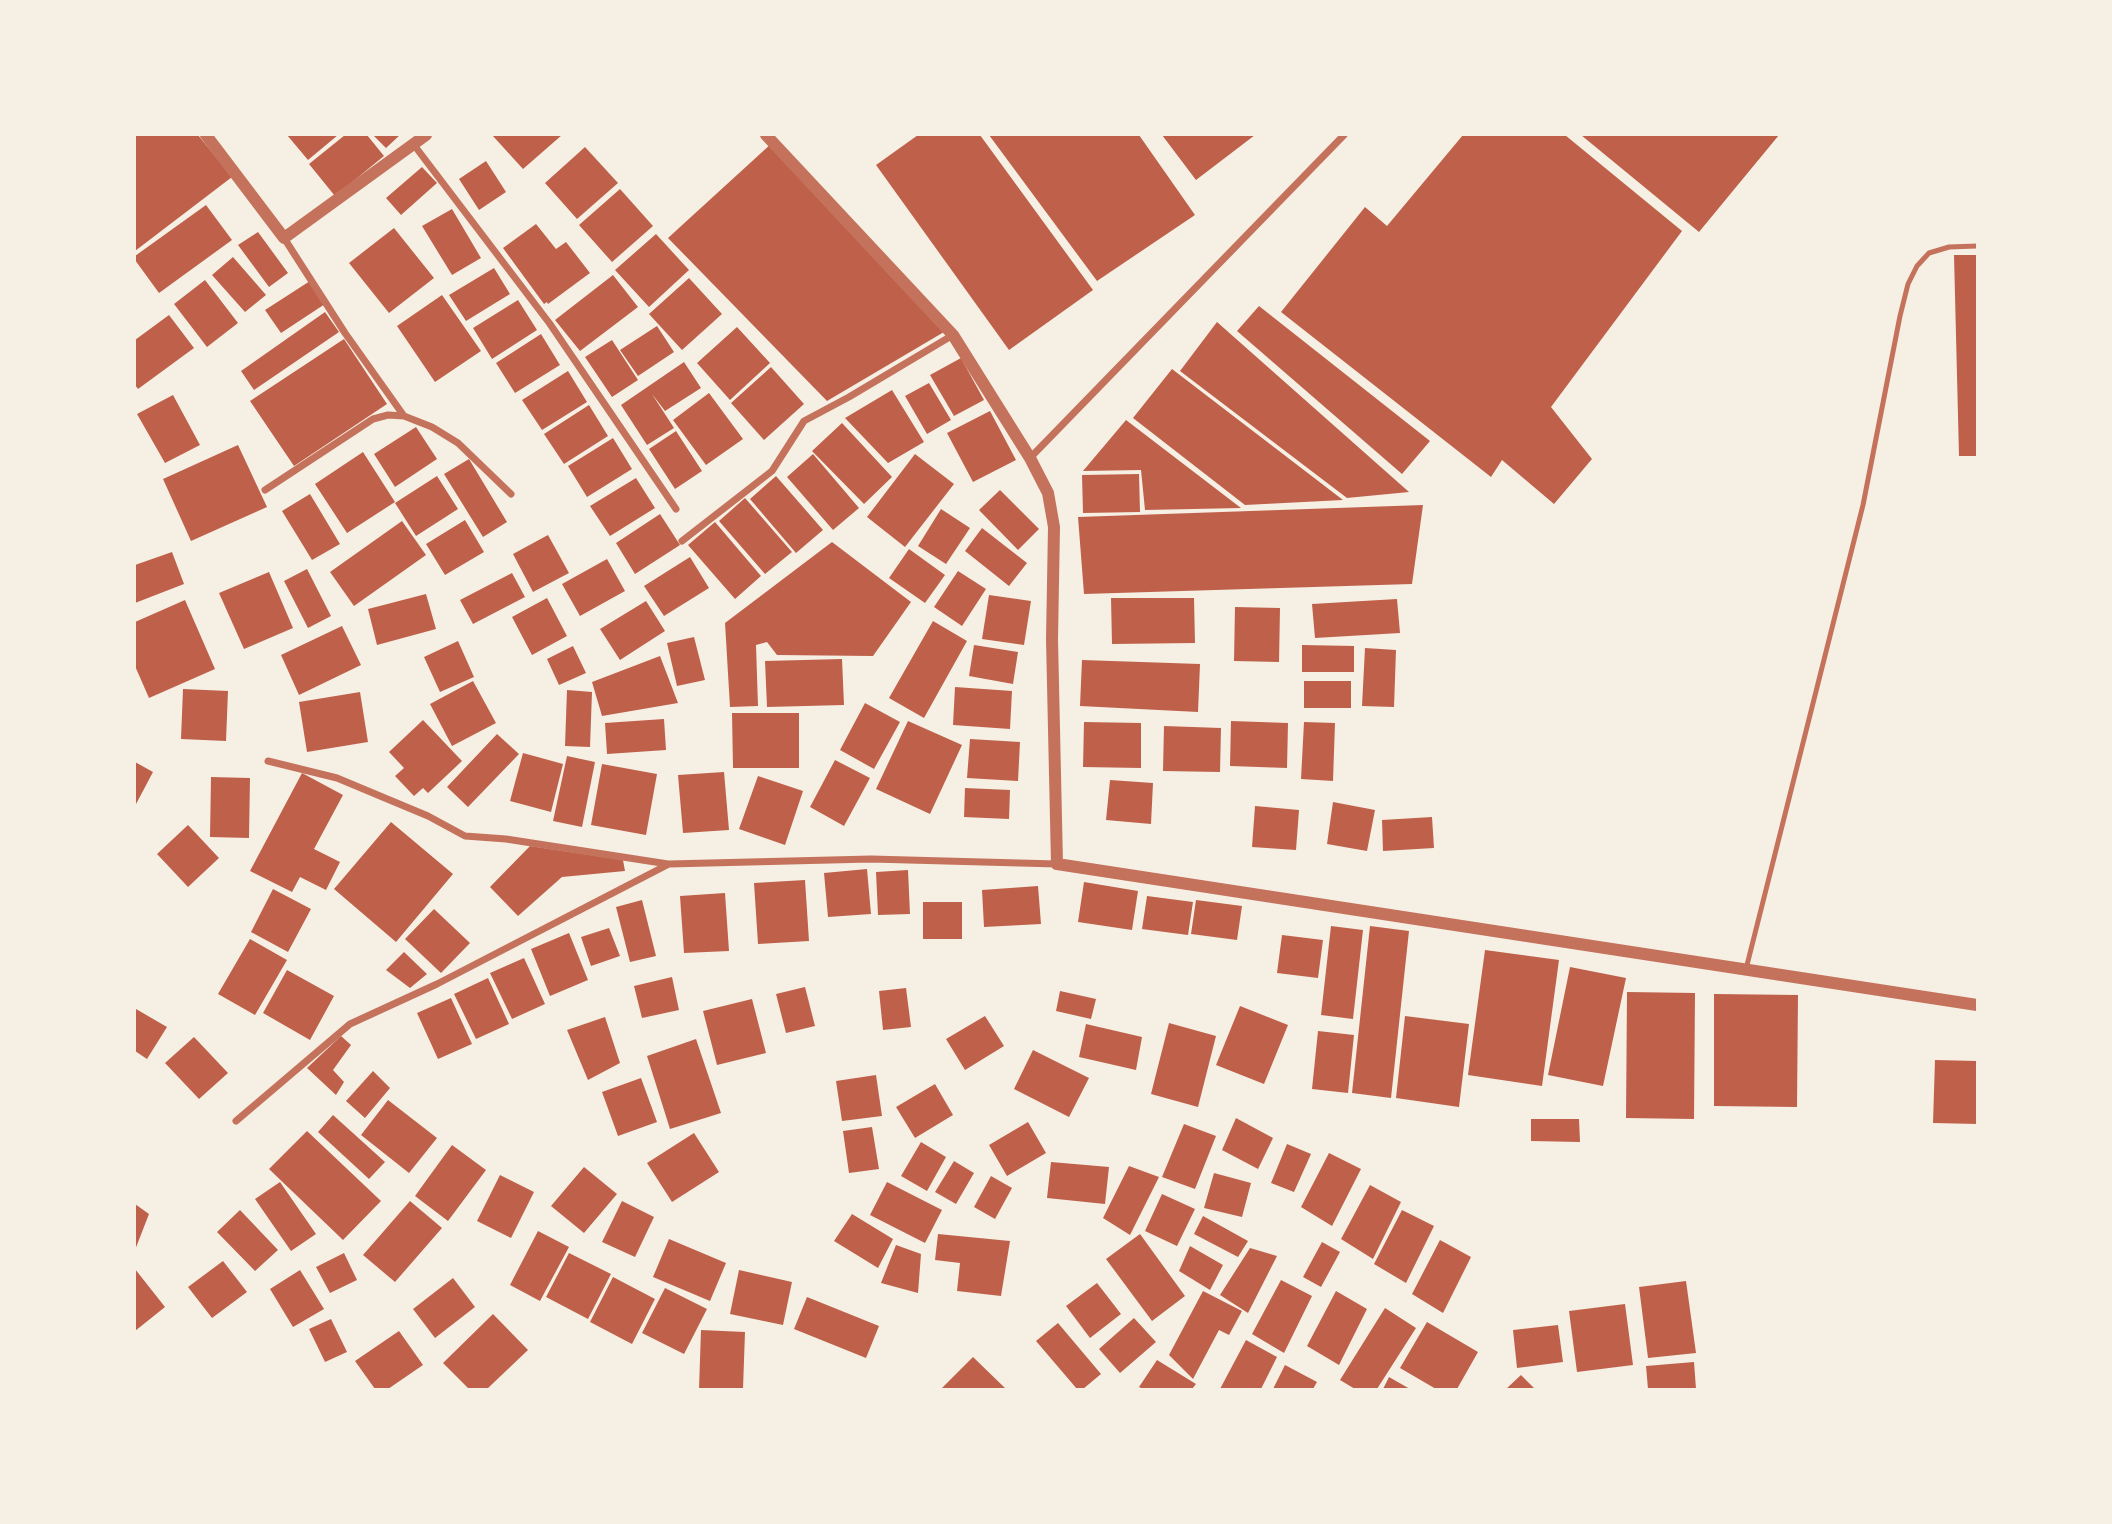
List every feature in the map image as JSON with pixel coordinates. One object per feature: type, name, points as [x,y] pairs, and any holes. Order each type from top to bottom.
[{"type":"street","points":[[206,135],[284,238],[345,333],[404,416]]},
{"type":"street","points":[[284,238],[426,135]]},
{"type":"street","points":[[766,135],[953,335],[1030,458],[1048,493],[1054,527],[1052,639],[1057,864]]},
{"type":"street","points":[[1030,458],[1344,135]]},
{"type":"street","points":[[414,145],[550,324],[676,509]]},
{"type":"street","points":[[682,541],[772,471],[804,421],[953,335]]},
{"type":"street","points":[[265,490],[373,419],[388,415],[404,416],[432,427],[458,443],[511,494]]},
{"type":"street","points":[[268,761],[337,778],[428,816],[465,836],[506,839],[669,864],[871,859],[1057,864],[1977,1005]]},
{"type":"street","points":[[236,1121],[349,1024],[437,984],[669,864]]},
{"type":"lane","points":[[1745,970],[1863,505],[1908,284],[1917,265],[1929,253],[1949,247],[1977,246]]},
{"type":"building","points":[[135,135],[198,135],[232,177],[135,251]]},
{"type":"building","points":[[287,135],[338,135],[308,160]]},
{"type":"building","points":[[345,135],[367,135],[384,156],[335,196],[309,164]]},
{"type":"building","points":[[373,135],[400,135],[386,148]]},
{"type":"building","points":[[492,135],[562,135],[523,169]]},
{"type":"building","points":[[918,135],[980,135],[1093,290],[1009,350],[876,165]]},
{"type":"building","points":[[989,135],[1139,135],[1195,215],[1097,281]]},
{"type":"building","points":[[1162,135],[1255,135],[1196,180]]},
{"type":"building","points":[[1463,135],[1565,135],[1682,231],[1551,407],[1592,459],[1554,504],[1502,460],[1491,477],[1281,312],[1365,207],[1387,226]]},
{"type":"building","points":[[1581,135],[1779,135],[1699,232]]},
{"type":"building","points":[[772,143],[944,332],[827,401],[668,238]]},
{"type":"building","points":[[585,147],[618,183],[577,219],[545,183]]},
{"type":"building","points":[[486,161],[506,192],[479,210],[459,179]]},
{"type":"building","points":[[422,167],[437,183],[401,215],[386,198]]},
{"type":"building","points":[[620,189],[653,226],[612,262],[579,225]]},
{"type":"building","points":[[206,205],[232,240],[159,293],[135,260],[135,256]]},
{"type":"building","points":[[452,209],[481,258],[452,275],[422,226]]},
{"type":"building","points":[[536,224],[556,249],[566,242],[590,273],[548,304],[544,304],[503,248]]},
{"type":"building","points":[[394,228],[434,278],[389,313],[349,263]]},
{"type":"building","points":[[258,232],[288,273],[269,287],[238,245]]},
{"type":"building","points":[[656,234],[689,270],[649,307],[615,270]]},
{"type":"building","points":[[1954,255],[1977,255],[1977,456],[1959,456]]},
{"type":"building","points":[[233,257],[266,295],[245,312],[212,275]]},
{"type":"building","points":[[494,268],[510,294],[466,321],[449,295]]},
{"type":"building","points":[[613,275],[638,307],[580,351],[555,320]]},
{"type":"building","points":[[689,278],[722,314],[682,350],[649,314]]},
{"type":"building","points":[[205,280],[238,323],[207,347],[174,304]]},
{"type":"building","points":[[310,281],[325,304],[281,333],[265,310]]},
{"type":"building","points":[[442,295],[481,351],[435,382],[397,326]]},
{"type":"building","points":[[518,300],[537,330],[492,359],[473,328]]},
{"type":"building","points":[[1259,306],[1430,441],[1402,474],[1237,331]]},
{"type":"building","points":[[325,312],[339,332],[254,390],[241,371]]},
{"type":"building","points":[[169,315],[194,348],[138,389],[135,385],[135,340]]},
{"type":"building","points":[[1217,322],[1409,492],[1347,498],[1180,371]]},
{"type":"building","points":[[657,326],[674,352],[638,376],[620,350]]},
{"type":"building","points":[[737,327],[770,363],[730,400],[697,363]]},
{"type":"building","points":[[541,334],[560,365],[515,393],[496,363]]},
{"type":"building","points":[[344,339],[387,404],[294,466],[250,401]]},
{"type":"building","points":[[612,340],[638,380],[612,397],[585,357]]},
{"type":"building","points":[[961,358],[984,400],[954,416],[930,375]]},
{"type":"building","points":[[684,362],[701,388],[665,411],[652,394],[674,428],[647,445],[621,405]]},
{"type":"building","points":[[771,367],[804,404],[764,440],[731,403]]},
{"type":"building","points":[[1172,369],[1343,500],[1245,505],[1133,418]]},
{"type":"building","points":[[568,371],[587,402],[542,430],[522,400]]},
{"type":"building","points":[[929,383],[951,420],[927,434],[905,396]]},
{"type":"building","points":[[892,390],[924,442],[888,463],[845,418]]},
{"type":"building","points":[[709,393],[743,439],[706,465],[673,420]]},
{"type":"building","points":[[173,395],[200,445],[165,463],[137,414]]},
{"type":"building","points":[[589,405],[608,436],[564,464],[544,434]]},
{"type":"building","points":[[990,411],[1016,460],[973,482],[947,433]]},
{"type":"building","points":[[1126,420],[1241,508],[1145,510],[1141,470],[1083,471]]},
{"type":"building","points":[[842,423],[892,477],[864,504],[812,451]]},
{"type":"building","points":[[416,427],[437,459],[395,487],[374,454]]},
{"type":"building","points":[[676,431],[702,471],[675,489],[649,449]]},
{"type":"building","points":[[613,438],[632,469],[587,497],[568,466]]},
{"type":"building","points":[[238,445],[267,507],[191,541],[163,479]]},
{"type":"building","points":[[363,452],[395,502],[347,533],[315,484]]},
{"type":"building","points":[[813,454],[859,508],[833,530],[787,477]]},
{"type":"building","points":[[915,454],[954,484],[905,547],[867,517]]},
{"type":"building","points":[[469,459],[507,522],[483,537],[444,474]]},
{"type":"building","points":[[1139,474],[1140,512],[1083,513],[1082,475]]},
{"type":"building","points":[[437,476],[458,509],[416,536],[395,503]]},
{"type":"building","points":[[776,476],[823,530],[796,553],[750,499]]},
{"type":"building","points":[[636,478],[655,508],[610,536],[590,506]]},
{"type":"building","points":[[1000,490],[1039,529],[1018,550],[979,510]]},
{"type":"building","points":[[310,494],[340,544],[312,560],[282,511]]},
{"type":"building","points":[[745,498],[792,552],[765,574],[719,521]]},
{"type":"building","points":[[1423,505],[1412,584],[1084,594],[1078,517]]},
{"type":"building","points":[[941,509],[970,528],[946,564],[918,546]]},
{"type":"building","points":[[660,514],[680,545],[635,574],[616,543]]},
{"type":"building","points":[[465,520],[484,552],[445,575],[426,544]]},
{"type":"building","points":[[402,521],[426,555],[354,606],[330,572]]},
{"type":"building","points":[[715,522],[761,576],[735,599],[688,545]]},
{"type":"building","points":[[982,528],[1027,563],[1009,586],[965,551]]},
{"type":"building","points":[[548,535],[569,573],[533,592],[513,554]]},
{"type":"building","points":[[832,542],[911,602],[873,656],[777,655],[767,642],[756,645],[758,706],[730,707],[725,623]]},
{"type":"building","points":[[909,549],[945,575],[925,603],[889,578]]},
{"type":"building","points":[[172,552],[184,584],[135,603],[135,565]]},
{"type":"building","points":[[690,557],[709,588],[664,616],[644,586]]},
{"type":"building","points":[[607,559],[625,591],[580,616],[562,584]]},
{"type":"building","points":[[307,569],[331,616],[308,628],[284,581]]},
{"type":"building","points":[[958,571],[986,589],[962,626],[934,607]]},
{"type":"building","points":[[269,572],[293,628],[244,649],[219,593]]},
{"type":"building","points":[[512,573],[525,597],[473,624],[460,600]]},
{"type":"building","points":[[426,594],[436,629],[377,645],[368,609]]},
{"type":"building","points":[[989,595],[1031,601],[1024,645],[982,639]]},
{"type":"building","points":[[547,598],[567,636],[532,655],[512,617]]},
{"type":"building","points":[[1111,598],[1194,598],[1195,643],[1112,644]]},
{"type":"building","points":[[1397,599],[1400,633],[1315,638],[1312,604]]},
{"type":"building","points":[[185,600],[215,669],[149,698],[135,666],[135,622]]},
{"type":"building","points":[[646,601],[665,631],[620,660],[600,629]]},
{"type":"building","points":[[1235,607],[1280,608],[1279,662],[1234,661]]},
{"type":"building","points":[[933,621],[967,641],[924,718],[889,698]]},
{"type":"building","points":[[342,626],[361,665],[299,695],[281,655]]},
{"type":"building","points":[[694,637],[705,680],[677,686],[667,643]]},
{"type":"building","points":[[458,641],[474,677],[440,692],[424,657]]},
{"type":"building","points":[[974,645],[1018,652],[1013,684],[969,676]]},
{"type":"building","points":[[1302,645],[1354,646],[1354,672],[1302,672]]},
{"type":"building","points":[[573,646],[586,673],[559,685],[547,659]]},
{"type":"building","points":[[1365,648],[1396,650],[1394,707],[1362,706]]},
{"type":"building","points":[[660,656],[678,703],[602,716],[592,682]]},
{"type":"building","points":[[842,659],[844,705],[767,707],[765,661]]},
{"type":"building","points":[[1082,660],[1200,664],[1198,712],[1080,706]]},
{"type":"building","points":[[473,681],[496,723],[452,746],[430,704]]},
{"type":"building","points":[[1304,681],[1351,681],[1351,708],[1304,708]]},
{"type":"building","points":[[955,687],[1012,691],[1010,729],[953,725]]},
{"type":"building","points":[[183,689],[228,691],[226,741],[181,739]]},
{"type":"building","points":[[567,690],[592,692],[590,747],[565,746]]},
{"type":"building","points":[[360,692],[368,742],[307,752],[299,702]]},
{"type":"building","points":[[865,703],[900,722],[874,769],[840,750]]},
{"type":"building","points":[[732,713],[799,713],[799,768],[733,768]]},
{"type":"building","points":[[664,719],[666,750],[607,754],[605,723]]},
{"type":"building","points":[[423,720],[462,761],[428,793],[423,788],[414,796],[395,776],[404,768],[389,752]]},
{"type":"building","points":[[908,721],[962,745],[930,814],[876,789]]},
{"type":"building","points":[[1231,721],[1288,723],[1287,768],[1230,766]]},
{"type":"building","points":[[1084,722],[1141,723],[1141,768],[1083,767]]},
{"type":"building","points":[[1304,722],[1335,723],[1333,781],[1301,779]]},
{"type":"building","points":[[1164,726],[1221,728],[1220,772],[1163,771]]},
{"type":"building","points":[[497,734],[519,754],[468,807],[447,787]]},
{"type":"building","points":[[970,739],[1020,742],[1018,781],[967,778]]},
{"type":"building","points":[[523,753],[563,764],[551,812],[510,801]]},
{"type":"building","points":[[567,756],[595,762],[582,827],[553,821]]},
{"type":"building","points":[[835,760],[870,778],[844,826],[810,807]]},
{"type":"building","points":[[135,762],[153,772],[135,806]]},
{"type":"building","points":[[602,764],[657,774],[646,835],[591,825]]},
{"type":"building","points":[[724,772],[729,830],[683,833],[678,775]]},
{"type":"building","points":[[302,773],[343,795],[314,849],[340,862],[326,890],[300,877],[292,892],[250,871]]},
{"type":"building","points":[[758,776],[803,791],[785,845],[739,829]]},
{"type":"building","points":[[211,777],[250,778],[249,838],[210,837]]},
{"type":"building","points":[[1110,780],[1153,783],[1151,824],[1106,820]]},
{"type":"building","points":[[965,788],[1010,790],[1009,819],[964,817]]},
{"type":"building","points":[[1333,802],[1375,810],[1367,851],[1327,844]]},
{"type":"building","points":[[1255,806],[1299,810],[1296,850],[1252,847]]},
{"type":"building","points":[[1432,817],[1434,848],[1383,851],[1382,820]]},
{"type":"building","points":[[391,822],[453,874],[396,942],[334,889]]},
{"type":"building","points":[[188,825],[219,858],[188,887],[157,854]]},
{"type":"building","points":[[530,846],[623,860],[625,871],[562,877],[518,916],[490,887]]},
{"type":"building","points":[[867,869],[871,914],[828,917],[824,873]]},
{"type":"building","points":[[908,870],[910,914],[878,915],[876,872]]},
{"type":"building","points":[[805,880],[809,941],[758,944],[754,883]]},
{"type":"building","points":[[1084,882],[1138,891],[1132,930],[1078,922]]},
{"type":"building","points":[[1038,886],[1041,924],[984,927],[982,890]]},
{"type":"building","points":[[273,889],[311,909],[288,952],[251,932]]},
{"type":"building","points":[[725,893],[729,951],[684,953],[680,896]]},
{"type":"building","points":[[1147,896],[1193,902],[1188,935],[1142,929]]},
{"type":"building","points":[[642,900],[656,956],[630,962],[616,907]]},
{"type":"building","points":[[1196,900],[1242,906],[1237,940],[1191,934]]},
{"type":"building","points":[[923,902],[962,902],[962,939],[923,939]]},
{"type":"building","points":[[434,909],[470,943],[441,973],[405,939]]},
{"type":"building","points":[[1331,926],[1363,930],[1353,1019],[1321,1015]]},
{"type":"building","points":[[1370,926],[1409,931],[1391,1098],[1352,1093]]},
{"type":"building","points":[[609,928],[620,956],[591,966],[581,937]]},
{"type":"building","points":[[569,933],[588,980],[550,996],[531,949]]},
{"type":"building","points":[[1282,935],[1323,940],[1318,978],[1277,973]]},
{"type":"building","points":[[250,939],[287,960],[255,1015],[218,994]]},
{"type":"building","points":[[1485,950],[1559,960],[1542,1086],[1468,1075]]},
{"type":"building","points":[[404,952],[427,974],[410,988],[386,970]]},
{"type":"building","points":[[524,958],[545,1004],[512,1019],[490,973]]},
{"type":"building","points":[[1570,967],[1626,978],[1603,1086],[1548,1075]]},
{"type":"building","points":[[287,970],[334,996],[310,1040],[263,1013]]},
{"type":"building","points":[[672,977],[679,1010],[642,1018],[634,986]]},
{"type":"building","points":[[488,978],[509,1024],[476,1039],[454,994]]},
{"type":"building","points":[[805,987],[815,1026],[786,1033],[776,994]]},
{"type":"building","points":[[906,988],[911,1027],[883,1030],[879,991]]},
{"type":"building","points":[[1060,991],[1096,999],[1091,1019],[1056,1011]]},
{"type":"building","points":[[1627,992],[1695,993],[1694,1119],[1626,1118]]},
{"type":"building","points":[[1714,994],[1798,995],[1797,1107],[1714,1106]]},
{"type":"building","points":[[451,998],[472,1044],[438,1059],[417,1013]]},
{"type":"building","points":[[752,999],[766,1053],[717,1065],[703,1011]]},
{"type":"building","points":[[1240,1006],[1288,1025],[1264,1084],[1216,1065]]},
{"type":"building","points":[[136,1009],[167,1027],[147,1059],[135,1051]]},
{"type":"building","points":[[985,1016],[1004,1046],[965,1070],[946,1039]]},
{"type":"building","points":[[1405,1016],[1469,1024],[1459,1107],[1396,1098]]},
{"type":"building","points":[[605,1017],[620,1063],[588,1080],[567,1030]]},
{"type":"building","points":[[1169,1023],[1216,1036],[1198,1107],[1151,1094]]},
{"type":"building","points":[[1086,1024],[1142,1037],[1136,1070],[1079,1057]]},
{"type":"building","points":[[1318,1031],[1354,1035],[1348,1093],[1312,1089]]},
{"type":"building","points":[[341,1036],[351,1045],[333,1070],[344,1082],[336,1095],[307,1068]]},
{"type":"building","points":[[194,1037],[228,1073],[199,1099],[165,1063]]},
{"type":"building","points":[[696,1039],[721,1113],[670,1129],[647,1056]]},
{"type":"building","points":[[1033,1050],[1089,1078],[1069,1117],[1014,1089]]},
{"type":"building","points":[[1935,1060],[1977,1061],[1977,1124],[1933,1123]]},
{"type":"building","points":[[373,1071],[390,1088],[365,1118],[346,1101]]},
{"type":"building","points":[[876,1075],[882,1116],[842,1121],[836,1081]]},
{"type":"building","points":[[641,1078],[657,1122],[618,1136],[602,1092]]},
{"type":"building","points":[[935,1084],[953,1115],[915,1138],[896,1107]]},
{"type":"building","points":[[388,1100],[437,1138],[409,1173],[361,1135]]},
{"type":"building","points":[[333,1115],[385,1162],[369,1179],[318,1132]]},
{"type":"building","points":[[1236,1118],[1273,1138],[1258,1169],[1222,1150]]},
{"type":"building","points":[[1531,1119],[1579,1119],[1580,1142],[1531,1141]]},
{"type":"building","points":[[1028,1122],[1046,1153],[1007,1176],[989,1145]]},
{"type":"building","points":[[1184,1124],[1216,1136],[1195,1189],[1162,1177]]},
{"type":"building","points":[[872,1127],[879,1169],[849,1173],[843,1131]]},
{"type":"building","points":[[307,1131],[381,1201],[343,1240],[269,1169]]},
{"type":"building","points":[[694,1133],[719,1172],[672,1202],[647,1163]]},
{"type":"building","points":[[921,1142],[946,1157],[927,1191],[901,1176]]},
{"type":"building","points":[[1287,1144],[1311,1154],[1294,1192],[1271,1183]]},
{"type":"building","points":[[452,1145],[486,1170],[448,1221],[415,1196]]},
{"type":"building","points":[[1329,1153],[1361,1169],[1332,1226],[1301,1207]]},
{"type":"building","points":[[954,1161],[974,1173],[956,1204],[935,1192]]},
{"type":"building","points":[[1051,1162],[1109,1167],[1105,1204],[1047,1198]]},
{"type":"building","points":[[1129,1166],[1159,1177],[1130,1235],[1103,1218]]},
{"type":"building","points":[[584,1167],[617,1194],[584,1233],[551,1206]]},
{"type":"building","points":[[1214,1173],[1251,1183],[1242,1217],[1204,1208]]},
{"type":"building","points":[[500,1175],[534,1192],[511,1238],[477,1221]]},
{"type":"building","points":[[991,1176],[1012,1188],[995,1219],[974,1207]]},
{"type":"building","points":[[280,1182],[316,1234],[291,1251],[255,1199]]},
{"type":"building","points":[[887,1182],[942,1210],[925,1243],[870,1215]]},
{"type":"building","points":[[1370,1185],[1401,1202],[1373,1259],[1341,1239]]},
{"type":"building","points":[[1162,1194],[1195,1209],[1177,1246],[1145,1231]]},
{"type":"building","points":[[410,1201],[442,1228],[395,1282],[363,1255]]},
{"type":"building","points":[[622,1201],[654,1217],[635,1257],[602,1242]]},
{"type":"building","points":[[135,1204],[149,1214],[135,1250]]},
{"type":"building","points":[[240,1210],[278,1250],[255,1271],[217,1232]]},
{"type":"building","points":[[1402,1210],[1434,1226],[1406,1283],[1374,1264]]},
{"type":"building","points":[[852,1214],[893,1239],[878,1268],[834,1241]]},
{"type":"building","points":[[1203,1216],[1248,1241],[1238,1257],[1194,1234]]},
{"type":"building","points":[[538,1231],[569,1247],[540,1301],[510,1285]]},
{"type":"building","points":[[938,1234],[1010,1241],[1001,1296],[957,1291],[960,1263],[935,1260]]},
{"type":"building","points":[[1140,1234],[1185,1296],[1152,1321],[1106,1259]]},
{"type":"building","points":[[669,1239],[726,1263],[710,1301],[653,1277]]},
{"type":"building","points":[[1440,1240],[1471,1257],[1443,1313],[1412,1294]]},
{"type":"building","points":[[1322,1242],[1340,1252],[1321,1287],[1303,1277]]},
{"type":"building","points":[[896,1245],[921,1254],[918,1293],[881,1283]]},
{"type":"building","points":[[1190,1246],[1223,1265],[1210,1290],[1179,1271]]},
{"type":"building","points":[[1250,1248],[1277,1256],[1248,1313],[1220,1295]]},
{"type":"building","points":[[344,1253],[357,1280],[330,1293],[316,1267]]},
{"type":"building","points":[[569,1253],[611,1274],[588,1319],[546,1297]]},
{"type":"building","points":[[223,1261],[247,1292],[212,1318],[188,1287]]},
{"type":"building","points":[[135,1269],[165,1307],[135,1331]]},
{"type":"building","points":[[300,1270],[324,1309],[293,1327],[270,1289]]},
{"type":"building","points":[[739,1270],[792,1282],[783,1325],[730,1314]]},
{"type":"building","points":[[613,1277],[655,1299],[632,1344],[590,1322]]},
{"type":"building","points":[[453,1278],[475,1307],[435,1338],[413,1309]]},
{"type":"building","points":[[1281,1280],[1312,1296],[1284,1353],[1252,1334]]},
{"type":"building","points":[[1686,1281],[1696,1353],[1648,1358],[1639,1287]]},
{"type":"building","points":[[1097,1283],[1121,1314],[1090,1338],[1066,1306]]},
{"type":"building","points":[[665,1288],[707,1309],[684,1354],[642,1333]]},
{"type":"building","points":[[1203,1291],[1242,1311],[1229,1335],[1219,1330],[1193,1379],[1169,1355]]},
{"type":"building","points":[[1336,1291],[1367,1309],[1339,1365],[1307,1346]]},
{"type":"building","points":[[807,1297],[879,1326],[866,1358],[794,1329]]},
{"type":"building","points":[[1625,1304],[1633,1365],[1577,1372],[1569,1311]]},
{"type":"building","points":[[1385,1308],[1416,1328],[1377,1389],[1355,1389],[1340,1380]]},
{"type":"building","points":[[493,1314],[528,1350],[487,1389],[469,1389],[443,1363]]},
{"type":"building","points":[[1134,1318],[1156,1342],[1120,1373],[1099,1349]]},
{"type":"building","points":[[331,1319],[347,1352],[325,1362],[309,1329]]},
{"type":"building","points":[[1427,1322],[1478,1352],[1457,1389],[1436,1389],[1400,1368]]},
{"type":"building","points":[[1058,1323],[1101,1374],[1083,1389],[1077,1389],[1036,1341]]},
{"type":"building","points":[[1558,1325],[1563,1362],[1517,1368],[1513,1330]]},
{"type":"building","points":[[701,1330],[745,1332],[743,1389],[699,1389]]},
{"type":"building","points":[[399,1331],[423,1365],[388,1389],[375,1389],[355,1361]]},
{"type":"building","points":[[1246,1340],[1277,1357],[1261,1389],[1220,1389]]},
{"type":"building","points":[[973,1357],[1005,1388],[941,1389]]},
{"type":"building","points":[[1157,1360],[1196,1384],[1192,1389],[1139,1387]]},
{"type":"building","points":[[1694,1362],[1696,1389],[1648,1389],[1646,1366]]},
{"type":"building","points":[[1285,1365],[1317,1382],[1313,1389],[1273,1389]]},
{"type":"building","points":[[1521,1375],[1535,1389],[1506,1389]]},
{"type":"building","points":[[1389,1377],[1410,1389],[1383,1389]]}]
